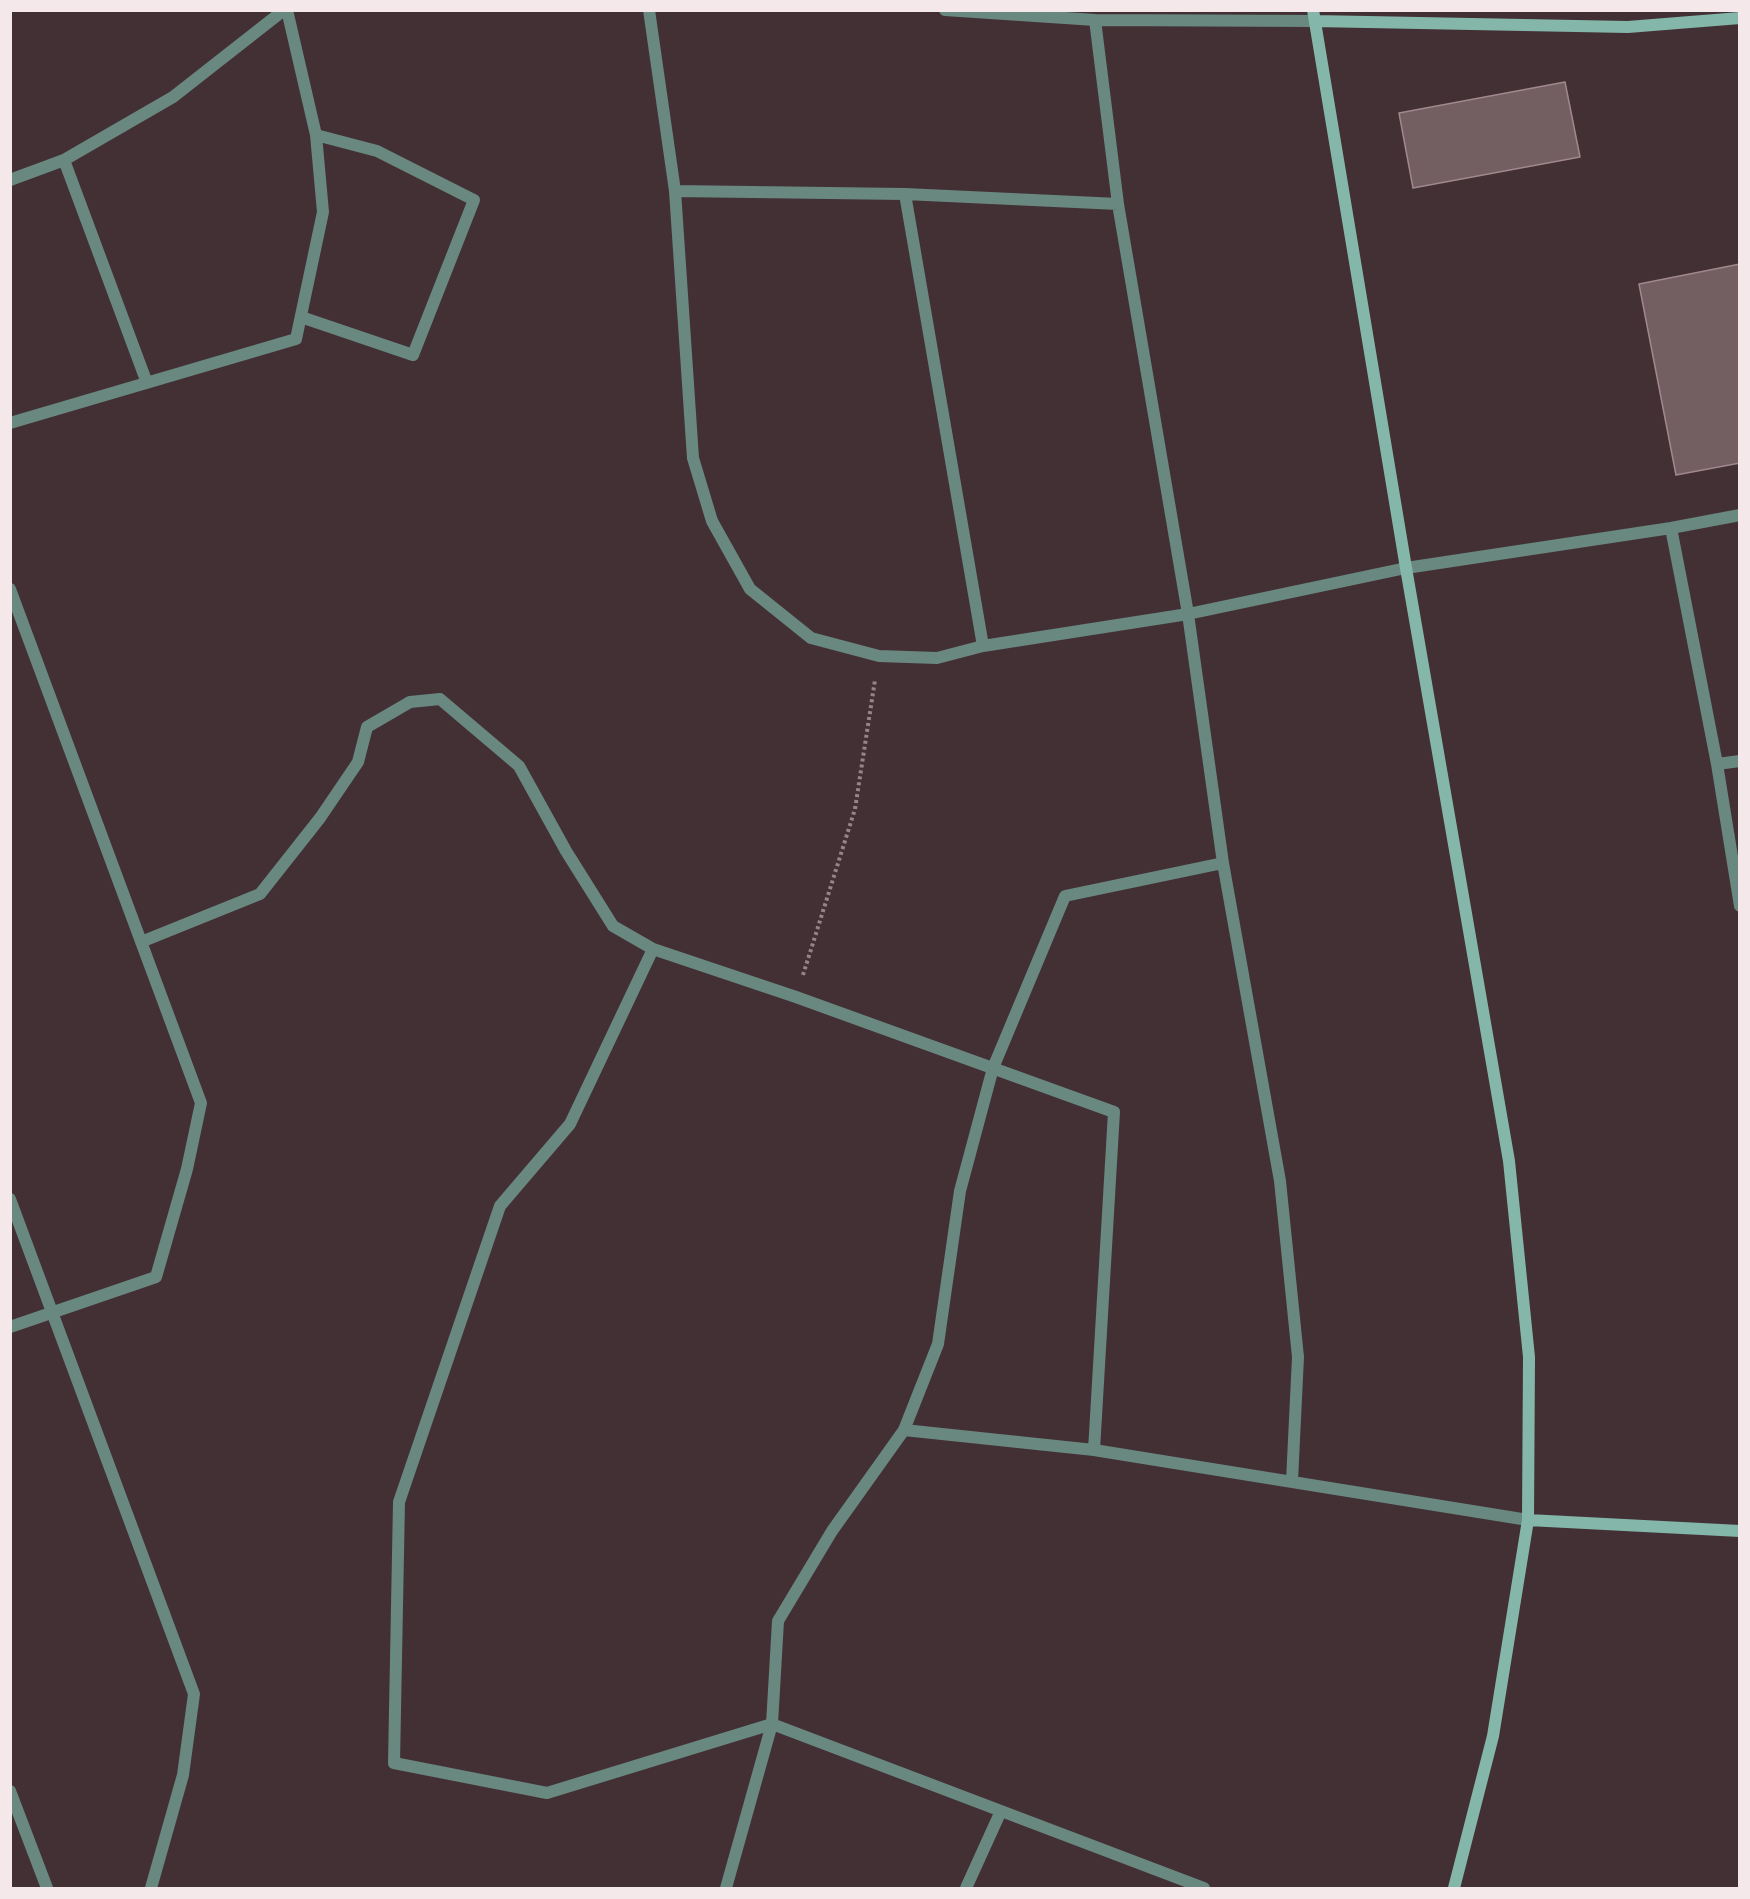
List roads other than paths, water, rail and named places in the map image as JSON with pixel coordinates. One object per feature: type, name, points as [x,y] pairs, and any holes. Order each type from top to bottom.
[{"type":"street","points":[[10,180],[64,160],[173,97],[285,10],[316,135],[322,212],[296,339],[10,423]]},
{"type":"street","points":[[650,10],[675,191],[693,458],[712,521],[750,589],[811,638],[879,656],[937,658],[983,646],[1188,614],[1406,568],[1671,528],[1740,515]]},
{"type":"street","points":[[945,10],[1095,20],[1314,16],[1628,27],[1740,18]]},
{"type":"street","points":[[1314,16],[1406,568],[1509,1161],[1529,1357],[1528,1520],[1493,1736],[1454,1888]]},
{"type":"street","points":[[1095,20],[1119,204],[1188,614],[1223,863],[1280,1181],[1298,1357],[1292,1481]]},
{"type":"street","points":[[301,317],[413,355],[474,200],[377,151],[316,135]]},
{"type":"street","points":[[64,160],[147,383]]},
{"type":"street","points":[[675,191],[905,194],[1119,204]]},
{"type":"street","points":[[905,194],[983,646]]},
{"type":"street","points":[[1671,528],[1717,764],[1740,906]]},
{"type":"street","points":[[10,589],[201,1103],[187,1169],[156,1277],[10,1328]]},
{"type":"street","points":[[141,942],[260,894],[320,818],[358,762],[367,727],[410,702],[440,699],[519,766],[566,851],[613,926],[653,949],[796,997],[1114,1112],[1094,1450]]},
{"type":"street","points":[[1717,764],[1740,760]]},
{"type":"street","points":[[726,1888],[772,1724],[778,1621],[832,1531],[904,1430],[938,1344],[960,1191],[993,1068],[1065,896],[1223,863]]},
{"type":"street","points":[[653,949],[570,1124],[500,1206],[399,1502],[394,1763],[547,1793],[772,1724],[1204,1888]]},
{"type":"street","points":[[10,1199],[194,1694],[183,1775],[151,1888]]},
{"type":"street","points":[[904,1430],[1094,1450],[1528,1520],[1740,1531]]},
{"type":"street","points":[[10,1791],[47,1888]]},
{"type":"street","points":[[966,1888],[1001,1811]]}]
